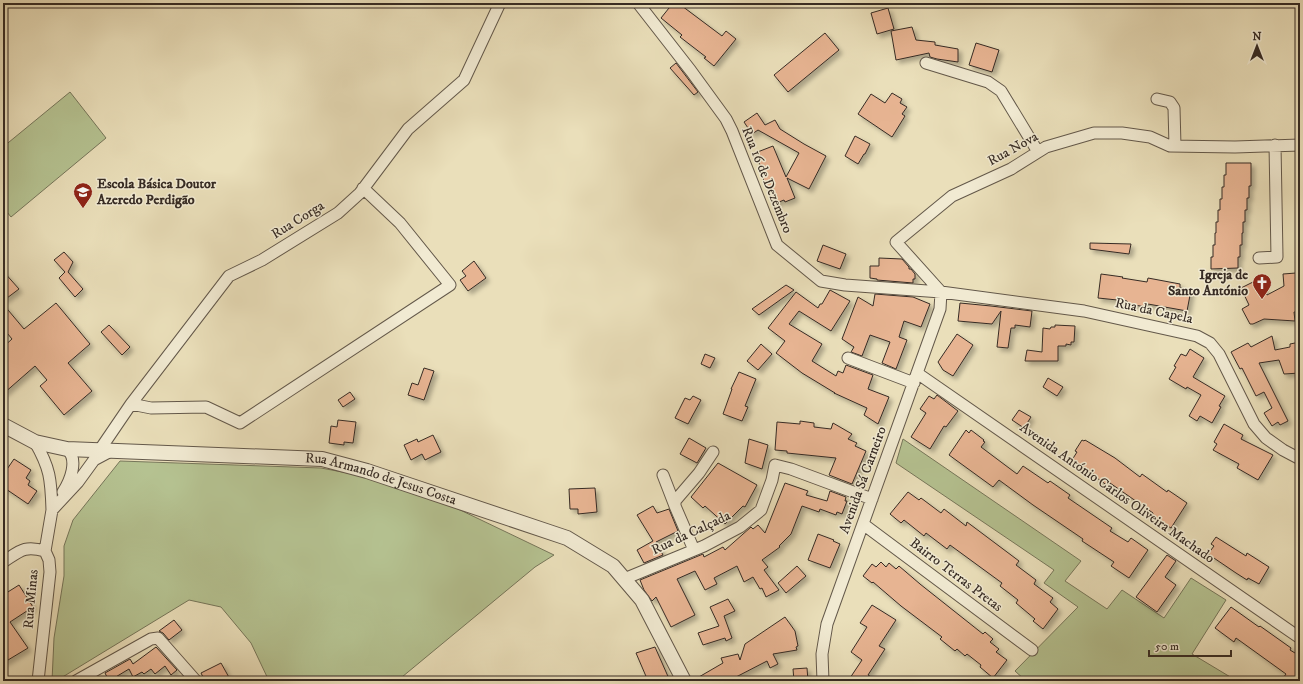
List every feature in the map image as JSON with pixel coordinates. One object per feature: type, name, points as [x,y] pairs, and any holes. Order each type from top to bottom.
[{"type":"street","name":"Rua Corga","points":[[105,451],[131,404],[229,276],[262,260],[338,213],[364,188],[408,128],[464,80],[500,3]]},
{"type":"street","name":"Rua 16 de Dezembro","points":[[638,3],[691,70],[726,119],[777,245],[821,281],[845,285],[942,292]]},
{"type":"street","points":[[926,63],[988,82],[1001,92],[1038,152]]},
{"type":"street","points":[[1157,99],[1170,102],[1174,108],[1175,146]]},
{"type":"street","name":"Rua Nova","points":[[942,292],[896,242],[952,196],[1011,169],[1046,147],[1094,134],[1122,134],[1150,137],[1170,146],[1235,147],[1300,145]]},
{"type":"street","points":[[1259,258],[1277,257],[1275,145]]},
{"type":"street","points":[[131,404],[151,408],[206,407],[240,423],[450,285],[400,223],[364,188]]},
{"type":"street","name":"Avenida Sá Carneiro","points":[[823,681],[822,654],[827,624],[940,309],[942,292]]},
{"type":"street","name":"Rua da Capela","points":[[942,292],[1084,311],[1197,336],[1210,343],[1219,354],[1254,424],[1266,438],[1283,450],[1300,459]]},
{"type":"street","name":"Avenida António Carlos Oliveira Machado","points":[[848,358],[915,378],[1300,638]]},
{"type":"street","name":"Rua Armando de Jesus Costa","points":[[3,425],[35,442],[67,449],[322,459],[367,471],[567,538],[613,566],[642,600],[684,681]]},
{"type":"street","points":[[35,442],[50,473],[52,510]]},
{"type":"street","points":[[52,510],[70,482],[72,457],[67,449]]},
{"type":"street","points":[[52,510],[78,482],[94,460],[105,451]]},
{"type":"street","points":[[675,506],[675,501],[699,474],[713,452]]},
{"type":"street","name":"Rua da Calçada","points":[[624,579],[694,550],[740,527],[761,510],[772,480],[775,465],[791,469],[872,499]]},
{"type":"street","points":[[663,475],[694,550]]},
{"type":"street","name":"Rua Minas","points":[[38,681],[50,572],[49,560],[45,551],[52,510]]},
{"type":"street","name":"Bairro Terras Pretas","points":[[863,524],[1032,650]]},
{"type":"street","points":[[3,562],[24,549],[33,548],[45,551]]},
{"type":"street","points":[[76,681],[151,639],[158,638],[196,681]]},
{"type":"green space","points":[[70,92],[106,138],[11,217],[3,207],[3,147]]},
{"type":"green space","points":[[903,439],[1081,561],[1065,581],[1107,609],[1122,590],[1164,618],[1191,578],[1226,600],[1192,654],[1237,681],[1026,681],[1015,671],[1078,607],[1044,583],[1054,570],[896,463]]},
{"type":"green space","points":[[120,461],[321,468],[406,484],[554,555],[535,567],[402,677],[393,681],[269,681],[251,643],[221,607],[189,600],[56,681],[52,681],[54,638],[64,576],[64,546],[73,520]]},
{"type":"building","points":[[673,3],[678,3],[722,36],[726,31],[736,39],[714,66],[704,58],[706,57],[680,37],[682,35],[661,18]]},
{"type":"building","points":[[888,8],[894,29],[877,34],[871,13]]},
{"type":"building","points":[[912,27],[916,40],[935,42],[935,45],[958,49],[958,62],[930,57],[929,53],[896,60],[891,31]]},
{"type":"building","points":[[825,33],[839,50],[788,92],[774,75]]},
{"type":"building","points":[[976,43],[999,50],[992,72],[969,65]]},
{"type":"building","points":[[676,63],[698,92],[694,95],[670,68]]},
{"type":"building","points":[[892,93],[902,99],[900,103],[907,107],[902,114],[905,116],[892,137],[858,114],[871,94],[885,103]]},
{"type":"building","points":[[757,113],[765,125],[775,120],[780,129],[826,156],[809,189],[787,178],[795,198],[785,202],[784,200],[774,204],[762,176],[764,175],[755,153],[773,146],[786,177],[799,153],[758,130],[752,134],[744,122]]},
{"type":"building","points":[[855,136],[870,144],[858,164],[845,156]]},
{"type":"building","points":[[1226,163],[1251,163],[1251,186],[1249,186],[1249,198],[1247,198],[1247,210],[1245,210],[1245,222],[1243,222],[1242,245],[1240,245],[1238,268],[1211,269],[1213,245],[1215,245],[1216,222],[1218,222],[1220,199],[1222,199],[1224,175],[1226,175]]},
{"type":"building","points":[[1090,243],[1131,244],[1129,254],[1090,249]]},
{"type":"building","points":[[823,245],[846,254],[840,269],[817,261]]},
{"type":"building","points":[[64,252],[73,262],[68,272],[83,289],[75,297],[59,278],[65,272],[54,260]]},
{"type":"building","points":[[879,258],[902,259],[909,269],[911,269],[915,274],[913,283],[870,278],[870,266],[879,266]]},
{"type":"building","points":[[474,261],[486,278],[468,291],[460,280],[466,276],[462,271]]},
{"type":"building","points":[[3,271],[19,289],[3,301]]},
{"type":"building","points":[[1296,273],[1299,312],[1294,312],[1295,321],[1264,319],[1250,324],[1242,309],[1249,305],[1241,288],[1259,279],[1267,295],[1284,286],[1283,274]]},
{"type":"building","points":[[1101,274],[1147,282],[1148,278],[1180,284],[1180,288],[1191,290],[1187,311],[1148,304],[1147,307],[1127,304],[1127,301],[1098,298]]},
{"type":"building","points":[[786,285],[794,290],[759,315],[752,309]]},
{"type":"building","points":[[830,290],[850,301],[831,331],[799,311],[789,324],[822,344],[812,361],[836,376],[838,371],[843,373],[846,365],[873,375],[868,389],[889,397],[878,424],[864,415],[867,408],[834,393],[802,373],[776,353],[785,341],[768,328],[796,292],[818,308]]},
{"type":"building","points":[[875,294],[913,297],[930,304],[921,327],[904,321],[899,337],[907,340],[896,369],[882,363],[890,342],[870,335],[862,356],[851,352],[854,347],[842,339],[858,297],[873,306]]},
{"type":"building","points":[[56,303],[90,344],[68,363],[92,391],[64,415],[40,386],[47,380],[35,366],[3,394],[3,347],[12,339],[3,328],[3,304],[24,329]]},
{"type":"building","points":[[960,303],[1032,311],[1030,327],[1015,325],[1015,328],[1011,328],[1008,348],[997,347],[1001,311],[992,324],[958,321]]},
{"type":"building","points":[[109,325],[130,347],[122,355],[101,332]]},
{"type":"building","points":[[1055,325],[1075,326],[1074,342],[1071,342],[1071,345],[1066,344],[1066,346],[1058,346],[1058,361],[1025,361],[1027,350],[1042,352],[1043,328],[1050,329],[1051,327],[1055,327]]},
{"type":"building","points":[[957,334],[973,345],[953,376],[943,370],[938,362]]},
{"type":"building","points":[[1272,336],[1275,350],[1290,347],[1290,344],[1300,342],[1300,373],[1284,374],[1279,360],[1259,363],[1288,421],[1280,425],[1278,422],[1272,426],[1264,413],[1272,408],[1264,392],[1256,396],[1242,368],[1240,369],[1231,352],[1248,343],[1251,347]]},
{"type":"building","points":[[761,344],[772,354],[758,370],[747,361]]},
{"type":"building","points":[[1190,349],[1204,358],[1193,377],[1225,396],[1212,423],[1200,416],[1197,421],[1189,416],[1201,395],[1187,387],[1186,389],[1169,379],[1181,354],[1186,356]]},
{"type":"building","points":[[705,354],[715,358],[710,368],[701,364]]},
{"type":"building","points":[[424,368],[434,371],[424,400],[408,395],[412,383],[418,385]]},
{"type":"building","points":[[739,372],[756,379],[745,406],[748,407],[742,421],[723,414],[731,389]]},
{"type":"building","points":[[1048,378],[1063,387],[1057,396],[1043,387]]},
{"type":"building","points":[[350,392],[355,399],[343,407],[338,400]]},
{"type":"building","points":[[937,395],[958,411],[946,427],[944,426],[930,449],[911,437],[926,413],[920,409],[929,396],[934,399]]},
{"type":"building","points":[[693,396],[701,400],[688,424],[675,418],[685,398],[690,400]]},
{"type":"building","points":[[1019,410],[1031,417],[1024,428],[1012,420]]},
{"type":"building","points":[[338,420],[356,422],[353,443],[344,442],[344,445],[329,443],[331,426],[337,427]]},
{"type":"building","points":[[800,421],[814,423],[814,427],[831,429],[833,423],[852,434],[848,439],[857,443],[855,446],[866,451],[852,484],[829,475],[836,458],[787,453],[787,451],[775,450],[777,422],[800,424]]},
{"type":"building","points":[[1224,424],[1243,435],[1241,439],[1273,455],[1258,480],[1237,468],[1239,464],[1213,450],[1217,444],[1214,442]]},
{"type":"building","points":[[966,430],[969,433],[971,430],[984,440],[983,441],[985,442],[981,447],[1017,474],[1023,466],[1048,483],[1050,481],[1070,495],[1068,498],[1112,528],[1110,531],[1128,542],[1131,538],[1148,550],[1129,578],[1111,566],[1114,562],[1082,541],[1083,539],[999,480],[993,487],[949,455]]},
{"type":"building","points":[[433,435],[441,452],[425,460],[422,454],[411,460],[404,445],[417,439],[418,442]]},
{"type":"building","points":[[689,438],[706,448],[697,463],[680,454]]},
{"type":"building","points":[[749,439],[768,445],[762,469],[745,463]]},
{"type":"building","points":[[1082,440],[1085,440],[1115,458],[1140,477],[1142,474],[1167,492],[1168,490],[1187,503],[1171,528],[1152,516],[1153,513],[1110,483],[1108,486],[1097,478],[1098,477],[1072,460],[1077,452],[1075,451]]},
{"type":"building","points":[[14,459],[31,470],[26,478],[30,481],[28,485],[37,491],[28,504],[3,487],[3,475]]},
{"type":"building","points":[[718,463],[757,485],[745,507],[743,506],[725,524],[705,506],[703,508],[691,497]]},
{"type":"building","points":[[785,483],[808,491],[806,495],[827,501],[830,491],[846,497],[845,501],[847,501],[842,514],[837,512],[836,515],[820,509],[819,512],[802,506],[791,534],[779,546],[780,547],[762,560],[768,567],[764,570],[779,590],[766,597],[762,588],[760,589],[753,577],[744,582],[737,566],[714,578],[717,584],[705,590],[695,571],[677,579],[695,615],[671,627],[656,597],[652,601],[644,590],[640,580],[703,554],[704,557],[723,547],[725,550],[751,527],[753,529],[758,525],[765,533]]},
{"type":"building","points":[[595,488],[597,512],[578,514],[578,509],[570,509],[569,489]]},
{"type":"building","points":[[908,492],[919,500],[921,498],[941,513],[944,509],[966,526],[967,522],[1019,561],[1016,565],[1036,580],[1034,584],[1053,598],[1050,602],[1058,609],[1043,629],[1033,621],[1035,619],[1016,603],[1018,600],[1000,586],[1002,583],[950,545],[947,549],[926,533],[924,536],[904,520],[901,523],[890,514]]},
{"type":"building","points":[[653,506],[657,513],[669,509],[678,531],[656,542],[663,555],[644,563],[637,550],[653,541],[637,515]]},
{"type":"building","points":[[818,534],[840,544],[830,568],[808,560]]},
{"type":"building","points":[[1216,537],[1246,556],[1247,553],[1269,567],[1259,584],[1248,578],[1247,580],[1208,554],[1214,546],[1211,544]]},
{"type":"building","points":[[1167,555],[1176,561],[1165,577],[1176,585],[1157,612],[1136,597]]},
{"type":"building","points":[[881,562],[886,567],[889,563],[896,569],[899,566],[983,634],[985,632],[993,639],[990,642],[999,649],[996,652],[1007,660],[993,678],[980,667],[981,665],[967,654],[965,656],[957,649],[955,651],[940,639],[942,637],[901,606],[873,582],[872,583],[863,576],[872,564],[876,567]]},
{"type":"building","points":[[797,566],[806,576],[786,593],[778,583]]},
{"type":"building","points":[[19,585],[33,607],[10,622],[28,648],[3,663],[3,595]]},
{"type":"building","points":[[728,599],[735,611],[724,616],[732,638],[726,641],[725,638],[703,645],[698,633],[719,626],[710,607]]},
{"type":"building","points":[[872,605],[896,620],[879,646],[885,649],[868,675],[878,681],[848,681],[862,660],[851,652],[867,627],[860,623]]},
{"type":"building","points":[[1231,607],[1291,648],[1290,650],[1300,656],[1300,681],[1281,681],[1286,674],[1236,638],[1234,642],[1215,628]]},
{"type":"building","points":[[785,617],[795,631],[798,646],[796,647],[797,650],[773,654],[778,664],[770,668],[767,661],[736,677],[737,681],[692,681],[723,663],[721,658],[738,654],[740,660],[745,644]]},
{"type":"building","points":[[174,620],[182,630],[169,640],[159,631]]},
{"type":"building","points":[[156,647],[177,670],[171,675],[165,666],[155,674],[151,669],[144,674],[142,672],[133,677],[129,669],[109,681],[105,673],[130,659],[133,664]]},
{"type":"building","points":[[655,647],[670,681],[648,681],[636,653]]},
{"type":"building","points":[[221,663],[231,681],[205,681],[201,673]]},
{"type":"building","points":[[807,668],[808,681],[794,681],[793,669]]},
{"type":"place","name":"Escola Básica Doutor Azeredo Perdigão","points":[[83,209]]},
{"type":"place","name":"Igreja de Santo António","points":[[1262,300]]}]
